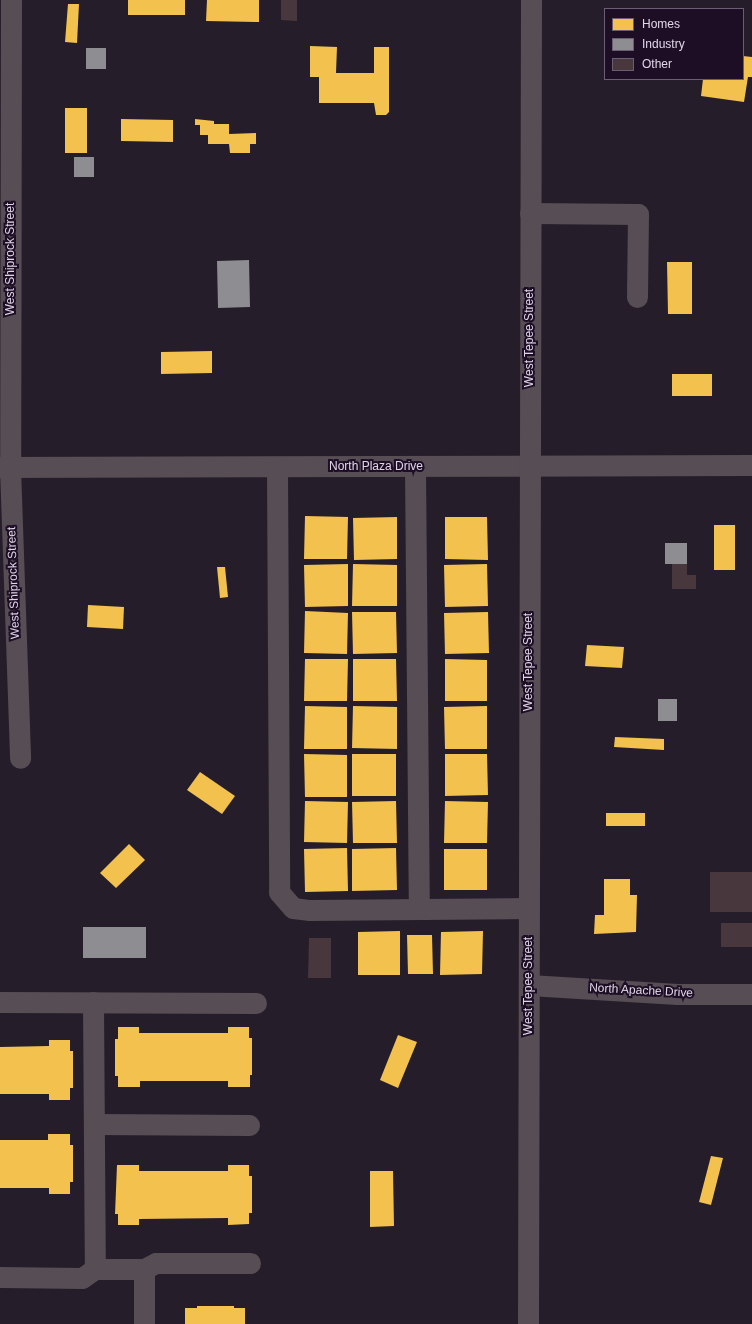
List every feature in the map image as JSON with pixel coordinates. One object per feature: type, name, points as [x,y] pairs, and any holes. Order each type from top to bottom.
[{"type":"street","name":"West Shiprock Street","points":[[11,0],[5,468],[20,758]]},
{"type":"street","name":"West Tepee Street","points":[[528,1324],[531,0]]},
{"type":"street","points":[[530,213],[638,214],[637,297]]},
{"type":"street","name":"North Plaza Drive","points":[[5,468],[752,465]]},
{"type":"street","points":[[276,467],[279,892],[293,908],[299,909],[529,908]]},
{"type":"street","points":[[415,467],[419,909]]},
{"type":"street","name":"North Apache Drive","points":[[529,985],[677,994],[752,994]]},
{"type":"street","points":[[0,1002],[256,1003]]},
{"type":"street","points":[[93,1002],[95,1269]]},
{"type":"street","points":[[94,1124],[249,1125]]},
{"type":"street","points":[[0,1277],[82,1278],[95,1269],[144,1269],[156,1262],[250,1264]]},
{"type":"street","points":[[144,1269],[144,1324]]},
{"type":"building: Homes","points":[[128,0],[185,0],[185,15],[128,15]]},
{"type":"building: Homes","points":[[207,0],[259,0],[259,22],[206,21]]},
{"type":"building: Homes","points":[[68,4],[79,4],[77,43],[65,42]]},
{"type":"building: Homes","points":[[310,46],[337,47],[336,73],[374,73],[374,47],[389,47],[389,112],[386,115],[376,115],[374,103],[319,103],[319,77],[310,77]]},
{"type":"building: Homes","points":[[744,56],[752,57],[752,77],[748,77],[744,102],[701,96],[703,80],[744,80]]},
{"type":"building: Homes","points":[[65,108],[87,108],[87,153],[65,153]]},
{"type":"building: Homes","points":[[121,119],[173,120],[173,142],[121,141]]},
{"type":"building: Homes","points":[[195,119],[214,121],[214,124],[229,124],[229,134],[256,133],[256,144],[250,144],[250,153],[230,153],[229,144],[208,144],[208,135],[200,135],[200,125],[195,125]]},
{"type":"building: Homes","points":[[667,262],[692,262],[692,314],[668,314]]},
{"type":"building: Homes","points":[[212,351],[212,373],[161,374],[161,352]]},
{"type":"building: Homes","points":[[672,374],[712,374],[712,396],[672,396]]},
{"type":"building: Homes","points":[[305,516],[348,517],[347,559],[304,559]]},
{"type":"building: Homes","points":[[397,517],[397,559],[354,560],[353,518]]},
{"type":"building: Homes","points":[[445,517],[487,517],[488,560],[445,559]]},
{"type":"building: Homes","points":[[714,525],[735,525],[735,570],[714,570]]},
{"type":"building: Homes","points":[[348,564],[348,606],[305,607],[304,565]]},
{"type":"building: Homes","points":[[353,564],[397,565],[397,606],[352,606]]},
{"type":"building: Homes","points":[[487,564],[488,606],[445,607],[444,565]]},
{"type":"building: Homes","points":[[217,567],[225,567],[228,597],[220,598]]},
{"type":"building: Homes","points":[[88,605],[124,607],[123,629],[87,627]]},
{"type":"building: Homes","points":[[305,611],[348,613],[347,654],[304,653]]},
{"type":"building: Homes","points":[[352,612],[396,612],[397,653],[353,654]]},
{"type":"building: Homes","points":[[488,612],[489,653],[445,654],[444,613]]},
{"type":"building: Homes","points":[[587,645],[624,647],[622,668],[585,666]]},
{"type":"building: Homes","points":[[305,659],[348,659],[347,701],[304,701]]},
{"type":"building: Homes","points":[[353,659],[396,659],[397,701],[353,701]]},
{"type":"building: Homes","points":[[445,659],[487,660],[487,701],[445,701]]},
{"type":"building: Homes","points":[[305,706],[347,707],[347,749],[304,749]]},
{"type":"building: Homes","points":[[353,706],[397,707],[397,749],[352,748]]},
{"type":"building: Homes","points":[[487,706],[487,749],[445,749],[444,707]]},
{"type":"building: Homes","points":[[615,737],[664,739],[664,750],[614,747]]},
{"type":"building: Homes","points":[[304,754],[347,755],[347,797],[305,797]]},
{"type":"building: Homes","points":[[352,754],[396,754],[396,796],[352,796]]},
{"type":"building: Homes","points":[[445,754],[487,754],[488,795],[445,796]]},
{"type":"building: Homes","points":[[200,772],[235,796],[222,814],[187,790]]},
{"type":"building: Homes","points":[[305,801],[348,802],[347,843],[304,842]]},
{"type":"building: Homes","points":[[396,801],[397,843],[353,843],[352,802]]},
{"type":"building: Homes","points":[[445,801],[488,802],[487,843],[444,843]]},
{"type":"building: Homes","points":[[606,813],[645,813],[645,826],[606,826]]},
{"type":"building: Homes","points":[[129,844],[145,860],[116,888],[100,873]]},
{"type":"building: Homes","points":[[347,848],[348,891],[305,892],[304,849]]},
{"type":"building: Homes","points":[[396,848],[397,890],[352,891],[352,849]]},
{"type":"building: Homes","points":[[444,849],[487,849],[487,890],[444,890]]},
{"type":"building: Homes","points":[[604,879],[630,879],[630,895],[637,895],[636,932],[594,934],[595,915],[604,915]]},
{"type":"building: Homes","points":[[400,931],[400,975],[358,975],[358,932]]},
{"type":"building: Homes","points":[[483,931],[482,974],[440,975],[441,932]]},
{"type":"building: Homes","points":[[407,935],[432,935],[433,974],[408,974]]},
{"type":"building: Homes","points":[[118,1027],[139,1027],[139,1033],[228,1033],[228,1027],[249,1027],[249,1038],[252,1038],[252,1075],[250,1075],[250,1087],[228,1087],[228,1081],[140,1081],[140,1087],[118,1087],[118,1076],[115,1076],[115,1039],[118,1039]]},
{"type":"building: Homes","points":[[398,1035],[417,1042],[398,1088],[380,1080]]},
{"type":"building: Homes","points":[[49,1040],[70,1040],[70,1051],[73,1051],[73,1088],[70,1088],[70,1100],[49,1100],[49,1094],[0,1094],[0,1047],[49,1046]]},
{"type":"building: Homes","points":[[48,1134],[70,1134],[70,1145],[73,1145],[73,1182],[70,1182],[70,1194],[49,1194],[49,1188],[0,1188],[0,1140],[48,1140]]},
{"type":"building: Homes","points":[[711,1156],[723,1158],[711,1205],[699,1202]]},
{"type":"building: Homes","points":[[117,1165],[139,1165],[139,1171],[228,1171],[228,1165],[249,1165],[249,1176],[252,1176],[252,1213],[249,1213],[249,1224],[228,1225],[228,1218],[139,1219],[139,1225],[118,1225],[118,1214],[115,1214]]},
{"type":"building: Homes","points":[[370,1171],[393,1171],[394,1226],[370,1227]]},
{"type":"building: Homes","points":[[197,1306],[234,1306],[234,1308],[245,1308],[245,1324],[185,1324],[185,1308],[197,1308]]},
{"type":"building: Industry","points":[[86,48],[106,48],[106,69],[86,69]]},
{"type":"building: Industry","points":[[74,157],[94,157],[94,177],[74,177]]},
{"type":"building: Industry","points":[[249,260],[250,307],[218,308],[217,261]]},
{"type":"building: Industry","points":[[665,543],[687,543],[687,564],[665,564]]},
{"type":"building: Industry","points":[[658,699],[677,699],[677,721],[658,721]]},
{"type":"building: Industry","points":[[83,927],[146,927],[146,958],[83,958]]},
{"type":"building: Other","points":[[281,0],[297,0],[297,21],[281,20]]},
{"type":"building: Other","points":[[672,564],[687,564],[687,575],[696,575],[696,589],[672,589]]},
{"type":"building: Other","points":[[710,872],[752,872],[752,912],[710,912]]},
{"type":"building: Other","points":[[721,923],[752,923],[752,947],[721,947]]},
{"type":"building: Other","points":[[309,938],[331,938],[331,978],[308,978]]}]
